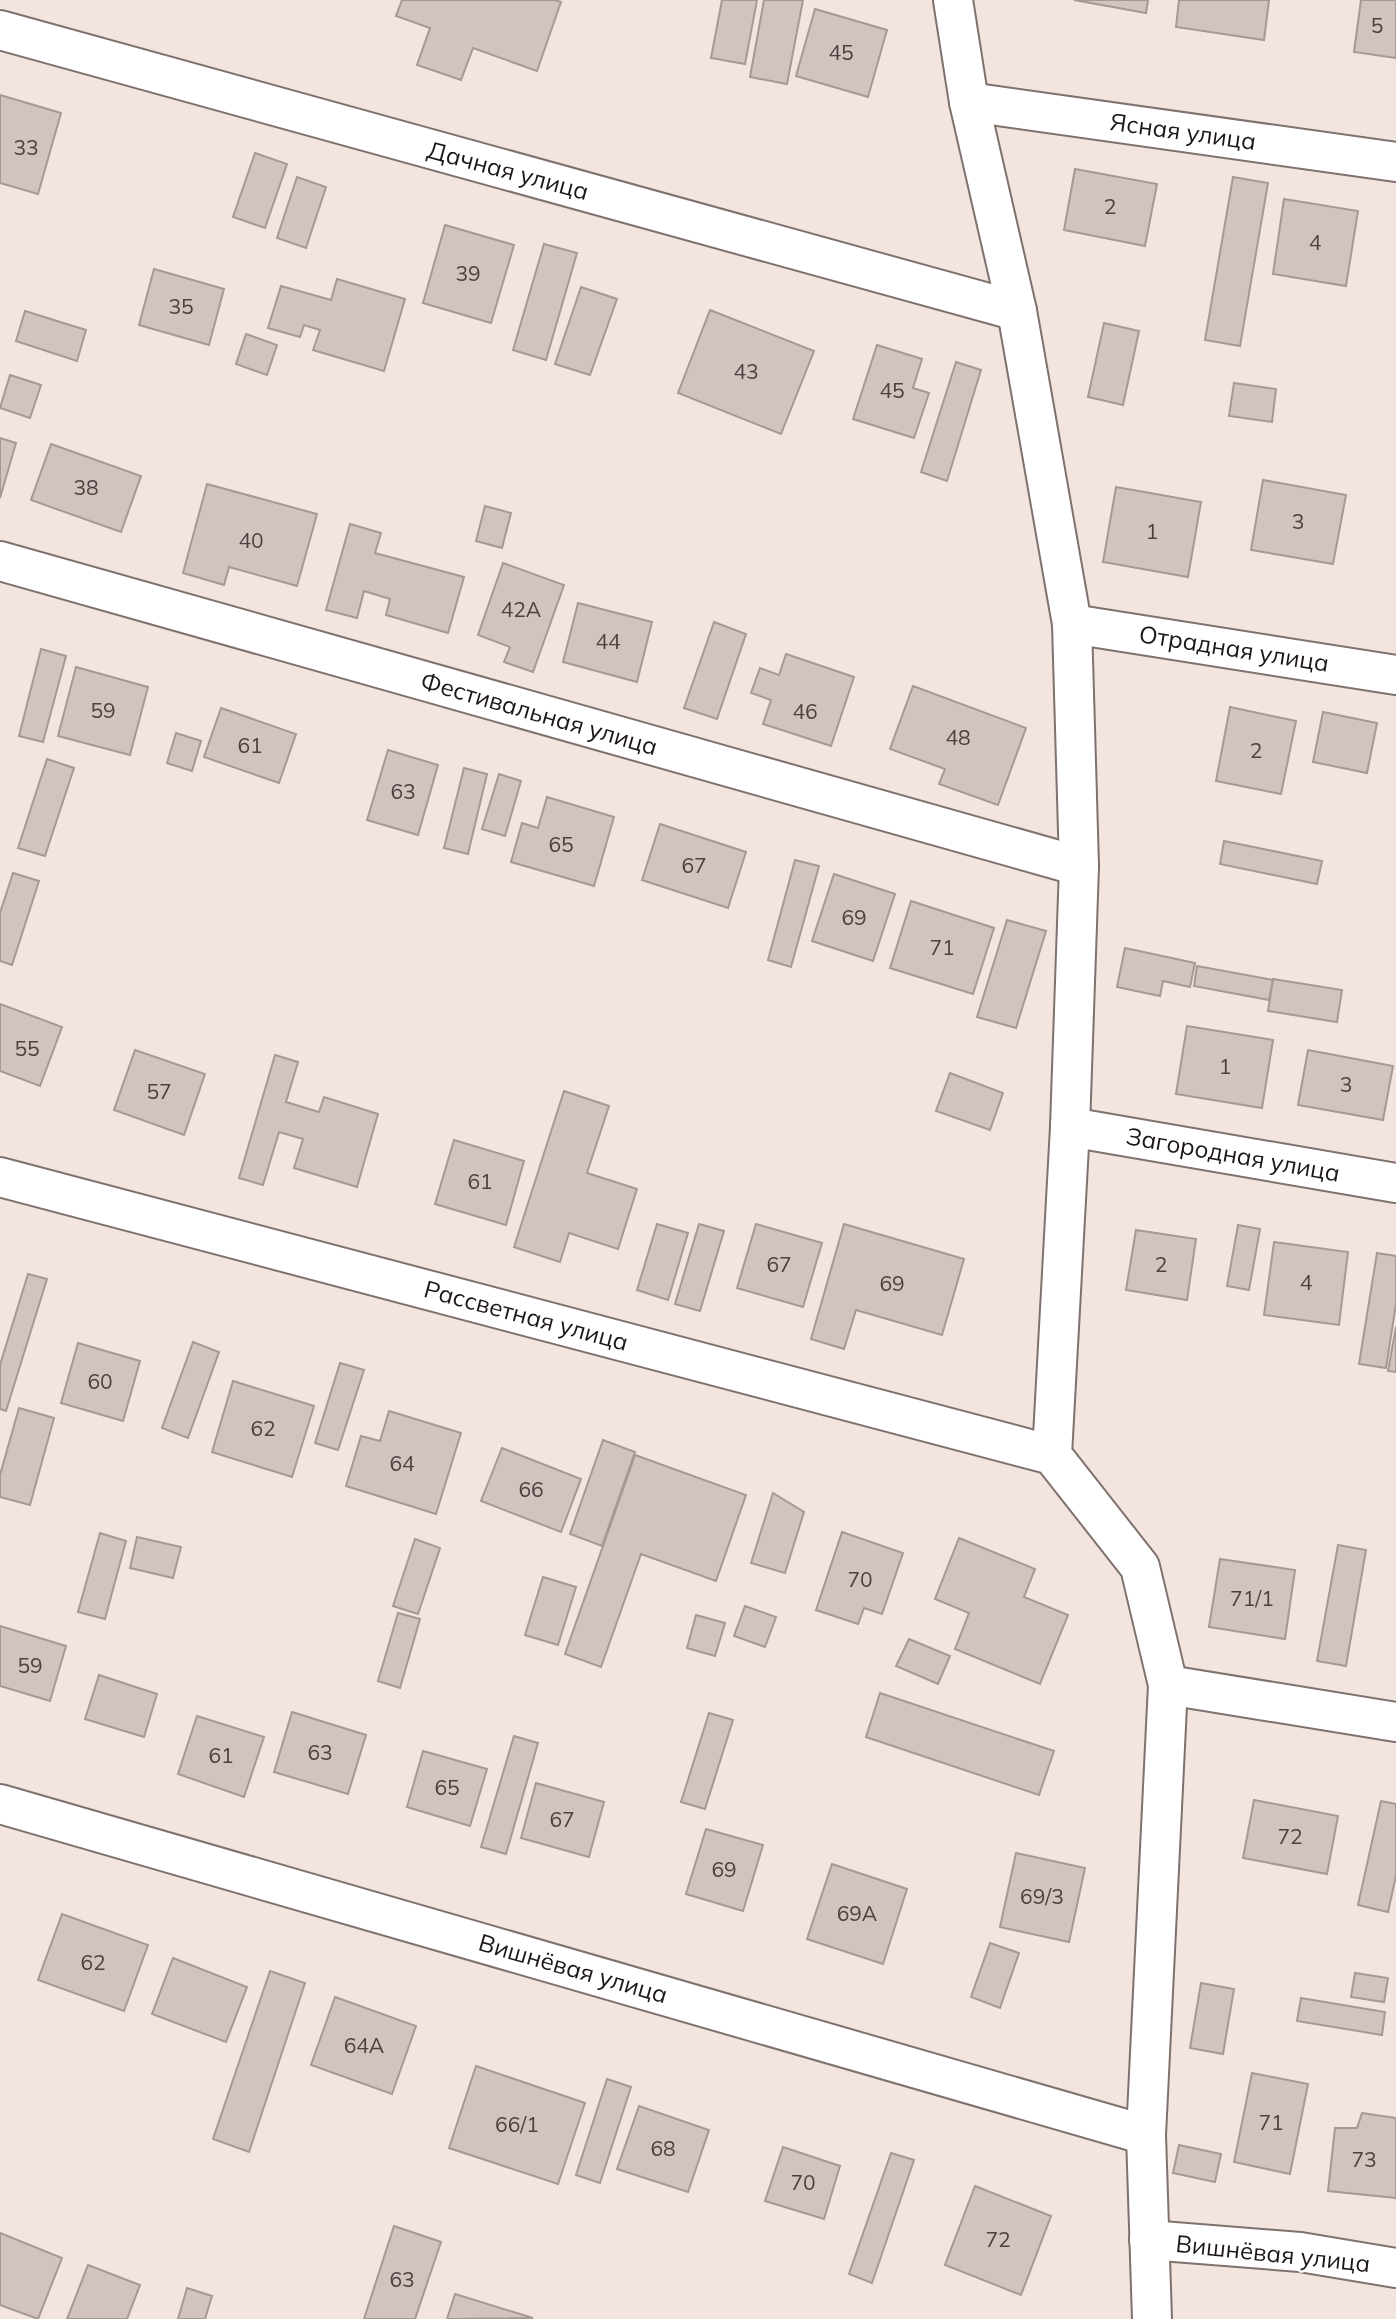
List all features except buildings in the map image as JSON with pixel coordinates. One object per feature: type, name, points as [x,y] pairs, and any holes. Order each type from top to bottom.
[{"type":"street","points":[[953,0],[969,102],[1017,311],[1072,624],[1079,866],[1070,1127],[1052,1455],[1140,1567],[1168,1685],[1146,2135],[1152,2319]]},
{"type":"street","name":"Дачная улица","points":[[0,30],[1017,311]]},
{"type":"street","name":"Ясная улица","points":[[969,102],[1396,162]]},
{"type":"street","name":"Фестивальная улица","points":[[0,562],[1079,866]]},
{"type":"street","name":"Отрадная улица","points":[[1072,624],[1396,675]]},
{"type":"street","name":"Загородная улица","points":[[1070,1127],[1396,1183]]},
{"type":"street","name":"Рассветная улица","points":[[0,1177],[1052,1455]]},
{"type":"street","points":[[1168,1685],[1396,1722]]},
{"type":"street","name":"Вишнёвая улица","points":[[0,1804],[1146,2135]]},
{"type":"street","name":"Вишнёвая улица","points":[[1149,2240],[1300,2252],[1396,2268]]}]
